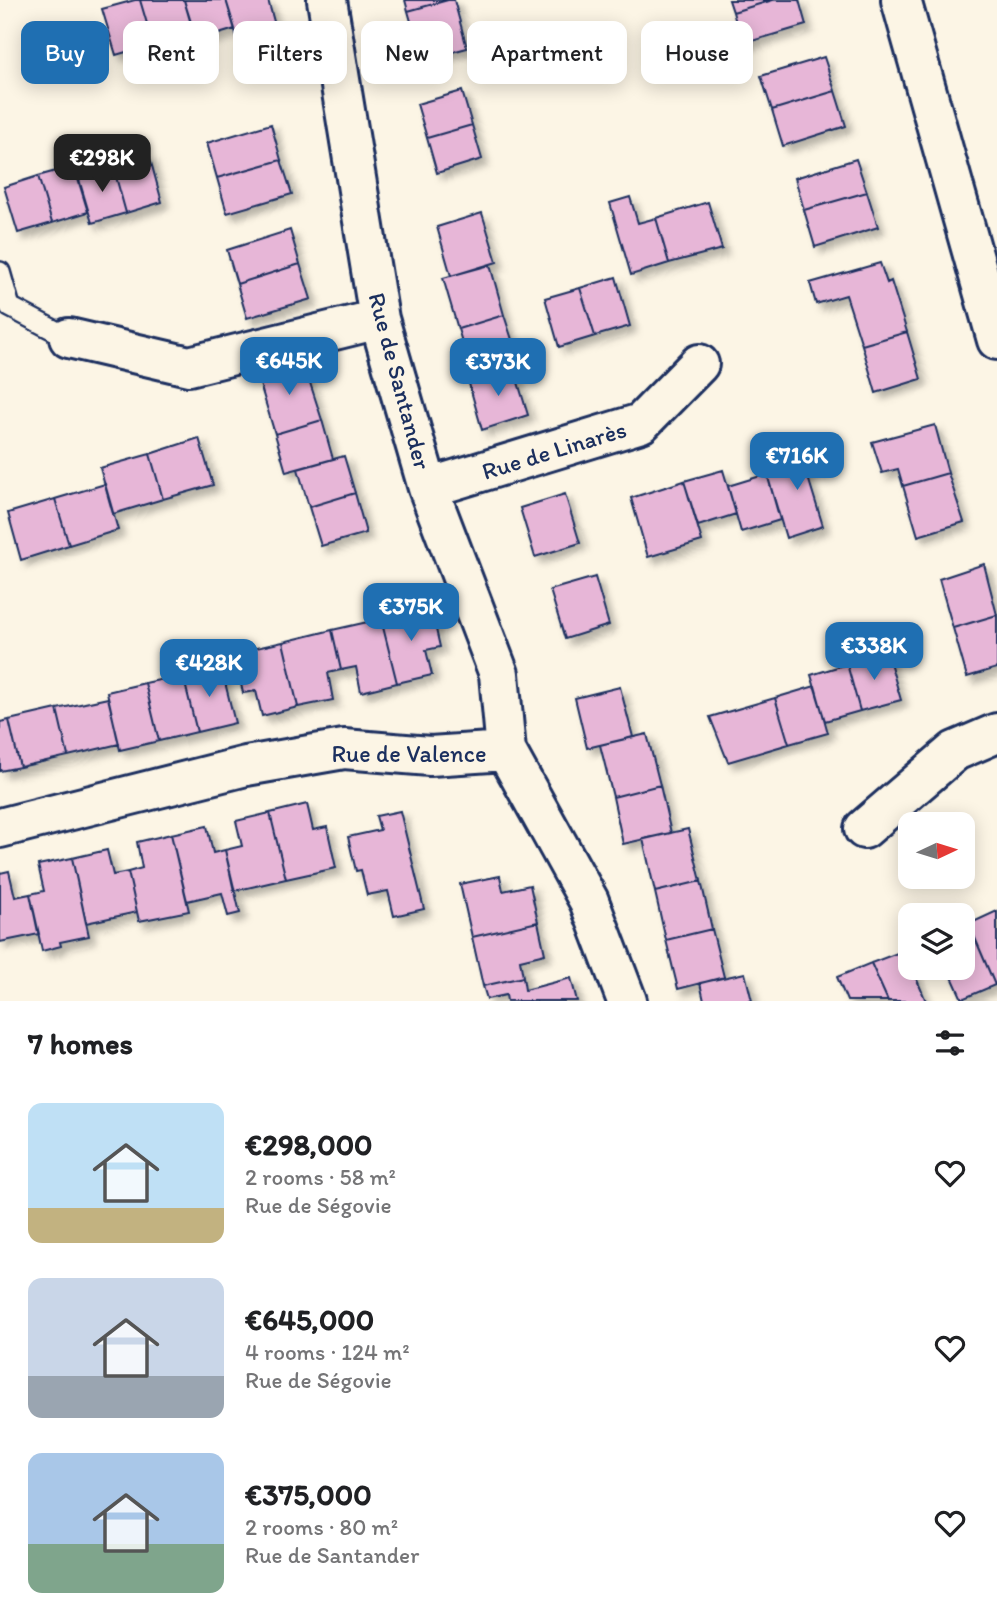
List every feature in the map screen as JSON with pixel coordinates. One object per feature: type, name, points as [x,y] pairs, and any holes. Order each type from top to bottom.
[{"type":"street","name":"Rue de Santander","points":[[327,0],[379,319],[428,488],[499,674],[506,751]]},
{"type":"street","points":[[901,0],[997,340]]},
{"type":"street","points":[[69,338],[189,366],[379,319]]},
{"type":"street","name":"Rue de Linarès","points":[[428,488],[641,423],[699,364]]},
{"type":"street","points":[[864,829],[955,751],[997,733]]},
{"type":"street","name":"Rue de Valence","points":[[0,828],[246,766],[344,749],[430,756],[506,751],[589,901],[627,1001]]},
{"type":"lane","points":[[0,272],[10,307],[69,338]]},
{"type":"building","points":[[140,0],[146,21],[123,21],[123,53],[116,55],[109,32],[109,21],[106,21],[102,9]]},
{"type":"building","points":[[140,0],[184,0],[191,21],[146,21]]},
{"type":"building","points":[[184,0],[226,0],[233,30],[219,34],[219,21],[190,21]]},
{"type":"building","points":[[226,0],[268,0],[274,21],[233,21],[233,24]]},
{"type":"building","points":[[405,0],[448,0],[408,11]]},
{"type":"building","points":[[454,0],[467,48],[453,52],[453,21],[411,21],[408,11]]},
{"type":"building","points":[[729,0],[773,0],[733,12]]},
{"type":"building","points":[[773,0],[799,0],[806,25],[753,41],[753,21],[736,21],[733,12]]},
{"type":"building","points":[[824,57],[835,91],[772,110],[761,76]]},
{"type":"building","points":[[462,91],[472,125],[427,138],[417,104]]},
{"type":"building","points":[[835,91],[846,126],[783,146],[772,110]]},
{"type":"building","points":[[271,124],[281,160],[217,178],[207,143]]},
{"type":"building","points":[[472,125],[482,159],[437,173],[427,138]]},
{"type":"building","points":[[149,155],[162,202],[126,213],[113,166]]},
{"type":"building","points":[[856,159],[867,192],[804,210],[795,178]]},
{"type":"building","points":[[281,160],[292,194],[227,213],[217,178]]},
{"type":"building","points":[[74,166],[88,212],[52,223],[38,176]]},
{"type":"building","points":[[113,166],[126,213],[92,223],[78,176]]},
{"type":"building","points":[[38,176],[52,223],[18,233],[4,187]]},
{"type":"building","points":[[867,192],[878,227],[815,247],[804,210]]},
{"type":"building","points":[[630,197],[638,223],[656,218],[669,263],[631,275],[610,203]]},
{"type":"building","points":[[708,202],[722,249],[669,263],[656,218]]},
{"type":"building","points":[[482,213],[497,262],[451,276],[437,227]]},
{"type":"building","points":[[290,230],[300,264],[237,284],[227,250]]},
{"type":"building","points":[[880,263],[887,283],[891,281],[907,332],[862,345],[846,295],[816,304],[810,283]]},
{"type":"building","points":[[300,264],[311,299],[247,318],[237,284]]},
{"type":"building","points":[[490,265],[504,315],[458,329],[443,278]]},
{"type":"building","points":[[616,277],[630,326],[595,336],[580,288]]},
{"type":"building","points":[[580,288],[595,336],[559,347],[545,298]]},
{"type":"building","points":[[504,315],[520,364],[473,378],[458,329]]},
{"type":"building","points":[[907,332],[921,379],[876,393],[862,345]]},
{"type":"building","points":[[303,361],[322,420],[275,434],[257,374]]},
{"type":"building","points":[[513,366],[528,415],[482,430],[468,380]]},
{"type":"building","points":[[322,420],[333,459],[286,472],[275,434]]},
{"type":"building","points":[[935,425],[948,473],[903,486],[898,469],[882,473],[872,442]]},
{"type":"building","points":[[811,436],[821,470],[807,474],[823,526],[786,538],[767,474],[803,463],[795,440]]},
{"type":"building","points":[[199,438],[213,485],[163,499],[150,454]]},
{"type":"building","points":[[150,454],[163,499],[113,514],[100,468]]},
{"type":"building","points":[[344,456],[355,493],[309,507],[298,469]]},
{"type":"building","points":[[723,470],[736,514],[698,526],[684,481]]},
{"type":"building","points":[[948,473],[964,522],[918,536],[903,486]]},
{"type":"building","points":[[767,474],[780,520],[741,532],[728,486]]},
{"type":"building","points":[[684,481],[702,541],[648,557],[631,498]]},
{"type":"building","points":[[105,484],[118,530],[69,545],[55,499]]},
{"type":"building","points":[[355,493],[366,533],[321,546],[309,507]]},
{"type":"building","points":[[565,494],[580,543],[535,557],[520,508]]},
{"type":"building","points":[[55,499],[69,545],[21,560],[8,513]]},
{"type":"building","points":[[984,564],[997,615],[953,628],[939,579]]},
{"type":"building","points":[[595,577],[609,625],[565,639],[550,590]]},
{"type":"building","points":[[431,607],[440,647],[426,650],[432,675],[397,683],[381,619]]},
{"type":"building","points":[[997,615],[997,668],[967,677],[953,628]]},
{"type":"building","points":[[381,619],[397,683],[361,692],[356,667],[341,670],[332,630]]},
{"type":"building","points":[[332,630],[341,670],[328,673],[333,700],[298,707],[283,642]]},
{"type":"building","points":[[283,642],[298,707],[262,716],[256,691],[243,693],[234,653]]},
{"type":"building","points":[[887,652],[901,700],[860,711],[847,664]]},
{"type":"building","points":[[847,664],[860,711],[825,721],[811,675]]},
{"type":"building","points":[[221,666],[235,723],[197,732],[183,675]]},
{"type":"building","points":[[183,675],[197,732],[159,741],[145,683]]},
{"type":"building","points":[[145,683],[159,741],[120,750],[107,692]]},
{"type":"building","points":[[815,686],[828,733],[789,744],[775,698]]},
{"type":"building","points":[[620,687],[633,737],[587,748],[575,698]]},
{"type":"building","points":[[108,698],[119,744],[68,756],[57,709]]},
{"type":"building","points":[[775,698],[789,744],[728,762],[710,717]]},
{"type":"building","points":[[57,709],[68,756],[20,767],[9,720]]},
{"type":"building","points":[[9,720],[20,767],[0,771],[0,722]]},
{"type":"building","points":[[647,734],[660,785],[613,797],[600,745]]},
{"type":"building","points":[[660,785],[671,833],[623,844],[613,797]]},
{"type":"building","points":[[307,804],[313,830],[327,827],[336,868],[286,879],[270,813]]},
{"type":"building","points":[[400,811],[424,909],[394,916],[388,891],[367,895],[361,870],[356,871],[348,837],[380,830],[376,816]]},
{"type":"building","points":[[270,813],[286,879],[234,891],[225,850],[242,846],[236,821]]},
{"type":"building","points":[[207,826],[213,853],[225,850],[240,913],[228,916],[222,893],[187,901],[171,834]]},
{"type":"building","points":[[688,829],[701,881],[655,892],[643,839]]},
{"type":"building","points":[[171,834],[189,911],[139,921],[128,872],[142,868],[137,842]]},
{"type":"building","points":[[107,850],[113,875],[128,872],[137,912],[86,923],[72,858]]},
{"type":"building","points":[[72,858],[89,936],[60,942],[61,946],[42,951],[30,894],[44,891],[38,865]]},
{"type":"building","points":[[9,871],[15,897],[30,894],[39,934],[0,942],[0,873]]},
{"type":"building","points":[[500,876],[503,891],[530,885],[538,922],[472,937],[460,884]]},
{"type":"building","points":[[701,881],[712,929],[666,940],[655,892]]},
{"type":"building","points":[[997,911],[995,985],[975,938],[975,921]]},
{"type":"building","points":[[538,922],[545,954],[520,960],[523,977],[483,986],[472,937]]},
{"type":"building","points":[[712,929],[724,977],[678,989],[666,940]]},
{"type":"building","points":[[975,938],[995,985],[962,999],[953,980],[975,980]]},
{"type":"building","points":[[898,953],[898,980],[917,980],[926,1001],[888,1001],[871,963]]},
{"type":"building","points":[[871,963],[888,1001],[847,1001],[837,977]]},
{"type":"building","points":[[745,973],[752,1001],[704,1001],[700,983]]},
{"type":"building","points":[[523,977],[525,990],[571,978],[577,1001],[507,1001],[506,995],[487,999],[483,986]]}]
